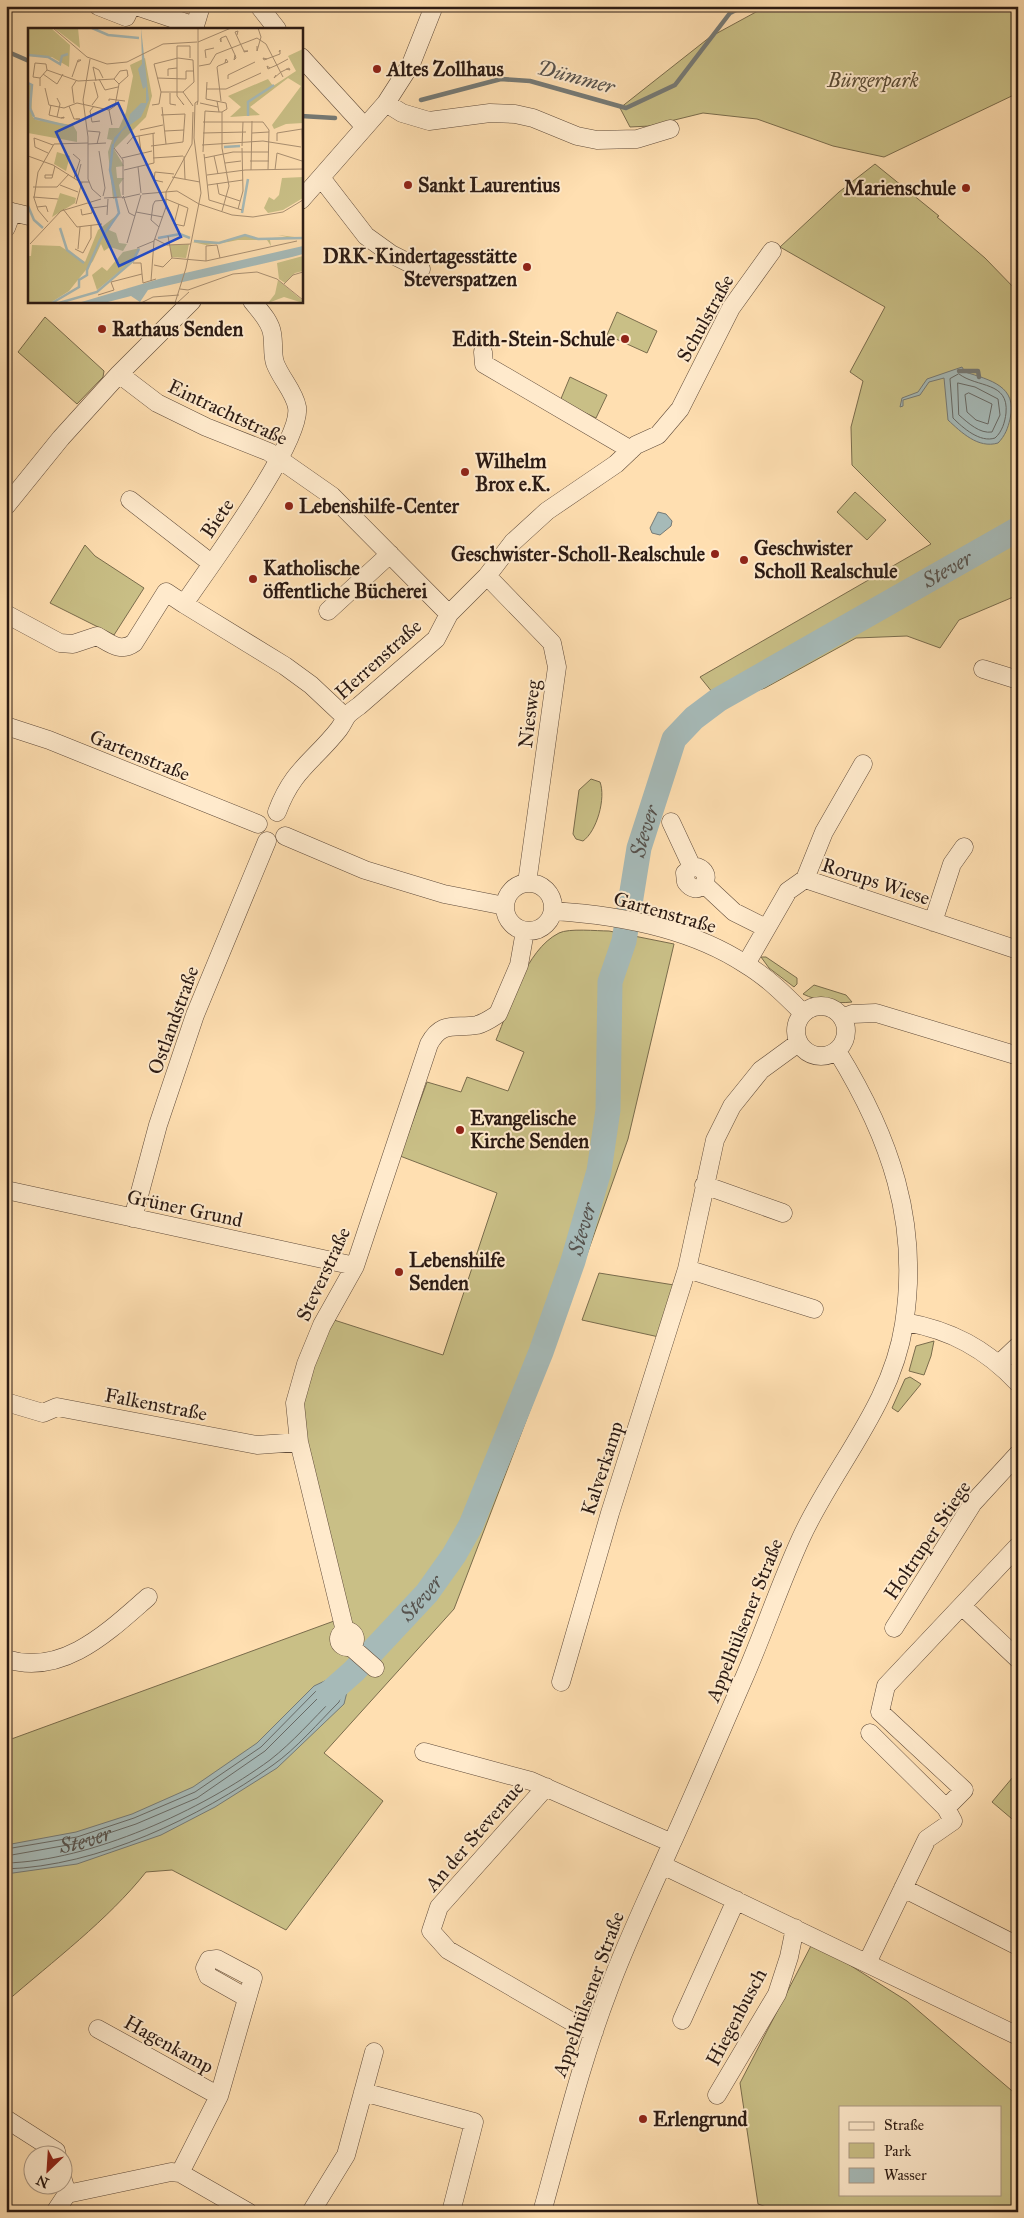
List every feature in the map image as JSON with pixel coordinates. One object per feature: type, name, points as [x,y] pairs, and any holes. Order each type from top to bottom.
[{"type":"street","points":[[98,6],[126,17],[130,6]]},
{"type":"street","points":[[136,6],[194,27],[201,6]]},
{"type":"street","points":[[259,6],[276,28]]},
{"type":"street","points":[[302,199],[322,179],[386,103],[410,64],[434,6]]},
{"type":"street","points":[[302,58],[364,127]]},
{"type":"street","points":[[386,103],[402,113],[429,121],[490,113],[514,114],[533,118],[577,136],[597,140],[637,139],[670,130]]},
{"type":"street","points":[[322,179],[366,236],[391,254],[421,269]]},
{"type":"street","name":"Schulstraße","points":[[633,447],[658,435],[680,409],[732,308],[772,251]]},
{"type":"street","name":"Biete","points":[[130,500],[211,564],[270,476],[291,435],[298,409],[292,393],[275,363],[272,331],[266,318],[253,302]]},
{"type":"street","points":[[6,506],[55,445],[182,304]]},
{"type":"street","points":[[483,352],[484,364],[633,447]]},
{"type":"street","name":"Eintrachtstraße","points":[[120,374],[131,385],[157,403],[206,427],[266,451],[332,496],[449,614]]},
{"type":"street","name":"Herrenstraße","points":[[277,812],[290,783],[304,764],[340,728],[344,716],[362,703],[436,638],[449,614],[487,576],[513,542],[547,510],[616,464],[633,447]]},
{"type":"street","points":[[328,611],[390,554]]},
{"type":"street","points":[[184,604],[211,564]]},
{"type":"street","name":"Niesweg","points":[[487,576],[549,639],[556,654],[556,667],[527,883]]},
{"type":"street","points":[[6,614],[60,643],[73,644],[97,636],[119,648],[127,648],[134,644],[166,592],[285,666],[311,685],[344,716]]},
{"type":"street","points":[[983,669],[1018,680]]},
{"type":"street","name":"Gartenstraße","points":[[6,726],[49,740],[258,824]]},
{"type":"street","name":"Rorups Wiese","points":[[746,964],[788,891],[805,879],[824,832],[863,764]]},
{"type":"street","points":[[277,812],[286,819],[288,831],[277,842],[267,841],[260,834],[258,824],[263,816],[277,812]]},
{"type":"street","points":[[671,822],[692,867],[697,867],[705,872],[704,884],[734,912],[766,928]]},
{"type":"street","points":[[285,836],[364,870],[444,894],[504,906]]},
{"type":"street","name":"Ostlandstraße","points":[[133,1218],[158,1125],[195,1015],[267,841]]},
{"type":"street","name":"Rorups Wiese","points":[[933,922],[952,864],[964,847]]},
{"type":"street","name":"Rorups Wiese","points":[[805,879],[1018,950]]},
{"type":"street","points":[[527,883],[545,889],[552,902],[553,911],[549,920],[543,927],[534,931],[516,928],[510,922],[504,906],[511,890],[527,883]]},
{"type":"street","name":"Gartenstraße","points":[[553,911],[605,916],[692,938],[725,952],[746,964],[782,992],[803,1013]]},
{"type":"street","name":"Steverstraße","points":[[375,1668],[349,1642],[299,1442],[295,1403],[306,1364],[322,1325],[355,1266],[434,1035],[444,1027],[477,1025],[498,1014],[519,965],[525,931]]},
{"type":"street","points":[[824,1006],[836,1011],[842,1018],[846,1030],[845,1038],[836,1050],[830,1054],[815,1055],[807,1052],[798,1043],[796,1028],[803,1013],[810,1008],[824,1006]]},
{"type":"street","points":[[842,1018],[860,1013],[890,1016],[1018,1056]]},
{"type":"street","name":"Kalverkamp","points":[[561,1682],[610,1512],[687,1269],[715,1140],[732,1106],[761,1070],[798,1043]]},
{"type":"street","name":"Appelhülsener Straße","points":[[542,2212],[594,2032],[628,1938],[762,1638],[802,1536],[885,1389],[901,1345],[905,1322],[909,1252],[905,1217],[894,1170],[867,1102],[836,1050]]},
{"type":"street","points":[[704,1185],[783,1213]]},
{"type":"street","name":"Grüner Grund","points":[[6,1190],[355,1266]]},
{"type":"street","points":[[687,1269],[814,1309]]},
{"type":"street","points":[[905,1322],[924,1325],[955,1336],[1000,1363],[1018,1383]]},
{"type":"street","points":[[1000,1363],[1018,1346]]},
{"type":"street","name":"Falkenstraße","points":[[6,1402],[42,1413],[57,1407],[258,1446],[299,1442]]},
{"type":"street","name":"Holtruper Stiege","points":[[894,1628],[973,1503],[1018,1454]]},
{"type":"street","points":[[946,1808],[964,1790],[880,1712],[886,1686],[1018,1546]]},
{"type":"street","points":[[6,1659],[18,1663],[54,1661],[97,1641],[148,1597]]},
{"type":"street","points":[[962,1606],[1018,1659]]},
{"type":"street","points":[[867,1963],[927,1839],[953,1821],[946,1808],[870,1733]]},
{"type":"street","name":"An der Steveraue","points":[[424,1752],[546,1786],[672,1843]]},
{"type":"street","name":"An der Steveraue","points":[[546,1786],[439,1907],[431,1931],[448,1950],[581,2027],[594,2032]]},
{"type":"street","points":[[662,1864],[1018,2036]]},
{"type":"street","points":[[902,1888],[1018,1946]]},
{"type":"street","points":[[682,2020],[736,1900]]},
{"type":"street","name":"Hiegenbusch","points":[[717,2095],[777,1994],[789,1957],[795,1928]]},
{"type":"street","name":"Hagenkamp","points":[[180,2173],[219,2096],[247,1998]]},
{"type":"street","name":"Hagenkamp","points":[[98,2029],[219,2096]]},
{"type":"street","points":[[311,2212],[346,2155],[374,2052]]},
{"type":"street","points":[[363,2092],[474,2122],[450,2212]]},
{"type":"street","points":[[6,2119],[48,2146]]},
{"type":"street","points":[[72,2193],[161,2172],[180,2173],[248,2212]]},
{"type":"street","points":[[55,2212],[66,2196]]},
{"type":"green space","name":"Bürgerpark","points":[[767,6],[1018,6],[1018,93],[884,157],[833,146],[757,119],[703,113],[650,126],[630,127],[620,108],[710,37]]},
{"type":"green space","points":[[875,164],[939,216],[937,217],[985,258],[1018,292],[1018,595],[959,620],[940,648],[907,636],[856,638],[765,688],[721,703],[700,677],[931,544],[852,465],[851,427],[863,381],[850,372],[885,307],[780,247],[839,192]]},
{"type":"green space","points":[[617,312],[657,331],[647,353],[607,335]]},
{"type":"green space","points":[[45,317],[104,371],[103,377],[77,404],[18,352]]},
{"type":"green space","points":[[570,377],[607,395],[596,418],[560,401]]},
{"type":"green space","points":[[855,492],[886,520],[867,540],[837,512]]},
{"type":"green space","points":[[85,545],[95,556],[144,588],[114,635],[50,603]]},
{"type":"green space","points":[[591,779],[600,782],[602,789],[601,805],[592,830],[583,841],[576,839],[573,834],[579,790]]},
{"type":"green space","points":[[576,930],[609,931],[674,944],[628,1139],[553,1350],[454,1609],[324,1753],[383,1801],[286,1930],[172,1870],[146,1872],[115,1907],[6,2002],[6,1741],[345,1617],[306,1446],[302,1399],[331,1319],[443,1355],[497,1193],[400,1156],[427,1082],[461,1092],[467,1077],[508,1091],[524,1052],[496,1040],[513,996],[528,966],[547,941],[559,933]]},
{"type":"green space","points":[[761,957],[766,957],[797,978],[797,984],[794,987],[769,968]]},
{"type":"green space","points":[[814,985],[846,995],[852,1002],[827,1001],[803,994]]},
{"type":"green space","points":[[599,1273],[674,1285],[659,1337],[582,1320]]},
{"type":"green space","points":[[934,1341],[924,1375],[909,1371],[916,1346]]},
{"type":"green space","points":[[910,1377],[921,1384],[898,1412],[892,1408],[905,1379]]},
{"type":"green space","points":[[1018,1771],[1018,1824],[992,1802]]},
{"type":"green space","points":[[813,1942],[907,2001],[1018,2096],[1018,2212],[780,2212],[758,2204],[740,2083]]},
{"type":"water","points":[[962,367],[965,372],[1000,386],[1010,399],[1009,422],[1004,435],[998,443],[984,444],[977,442],[948,420],[944,378],[929,382],[920,395],[903,400],[903,406],[900,407],[902,398],[918,392],[927,379]]},
{"type":"water","points":[[658,512],[666,514],[672,521],[671,526],[660,535],[652,533],[650,528]]},
{"type":"water","points":[[346,1664],[360,1677],[347,1692],[344,1704],[277,1768],[215,1807],[161,1835],[77,1864],[6,1874],[6,1845],[76,1832],[132,1814],[193,1787],[257,1743],[314,1686],[333,1677]]},
{"type":"waterway","name":"Dümmer","points":[[421,100],[501,79],[530,81],[626,108],[675,85],[730,13],[744,6]]},
{"type":"waterway","name":"Dümmer","points":[[6,51],[28,61]]},
{"type":"waterway","name":"Dümmer","points":[[302,116],[335,118]]},
{"type":"waterway","points":[[959,371],[978,371],[979,377]]},
{"type":"waterway","name":"Stever","points":[[328,1694],[354,1671],[427,1593],[454,1555],[471,1525],[541,1352],[573,1261],[599,1171],[608,1110],[610,982],[624,941],[639,848],[674,739],[694,718],[718,700],[1018,529]]},
{"type":"place","name":"Altes Zollhaus","points":[[377,69]]},
{"type":"place","name":"Sankt Laurentius","points":[[408,185]]},
{"type":"place","name":"Marienschule","points":[[966,188]]},
{"type":"place","name":"DRK-Kindertagesstätte Steverspatzen","points":[[527,267]]},
{"type":"place","name":"Rathaus Senden","points":[[102,329]]},
{"type":"place","name":"Edith-Stein-Schule","points":[[625,339]]},
{"type":"place","name":"Wilhelm Brox e.K.","points":[[465,472]]},
{"type":"place","name":"Lebenshilfe-Center","points":[[289,506]]},
{"type":"place","name":"Geschwister-Scholl-Realschule","points":[[715,554]]},
{"type":"place","name":"Geschwister Scholl Realschule","points":[[744,560]]},
{"type":"place","name":"Katholische öffentliche Bücherei","points":[[253,579]]},
{"type":"place","name":"Evangelische Kirche Senden","points":[[460,1130]]},
{"type":"place","name":"Lebenshilfe Senden","points":[[399,1272]]},
{"type":"place","name":"Erlengrund","points":[[643,2119]]}]
